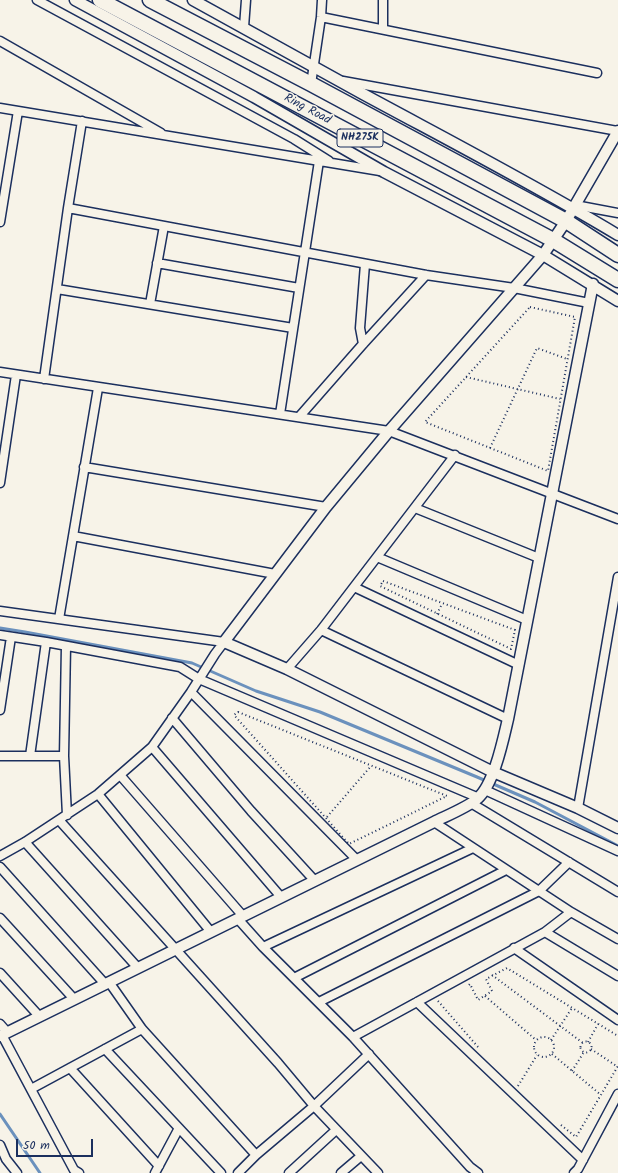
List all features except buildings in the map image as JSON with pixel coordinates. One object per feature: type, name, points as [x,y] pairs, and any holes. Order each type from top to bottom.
[{"type":"highway","name":"Ring Road","points":[[100,0],[553,240],[618,280]]},
{"type":"highway","name":"Ring Road","points":[[150,0],[311,84],[566,221],[618,255]]},
{"type":"street","points":[[37,0],[294,139],[333,163]]},
{"type":"street","points":[[75,0],[254,97],[384,172],[543,255],[593,284],[618,301]]},
{"type":"street","points":[[193,0],[338,80],[574,206],[618,235]]},
{"type":"street","points":[[244,27],[246,0]]},
{"type":"street","points":[[311,84],[321,17],[322,0]]},
{"type":"street","points":[[383,29],[384,0]]},
{"type":"street","points":[[321,17],[597,73]]},
{"type":"street","points":[[0,41],[166,136]]},
{"type":"street","points":[[0,856],[25,842],[98,794],[152,746],[191,692],[215,654],[326,507],[389,431],[543,255],[566,221],[615,141],[618,131],[338,80]]},
{"type":"street","points":[[0,108],[384,172]]},
{"type":"street","points":[[0,222],[18,111]]},
{"type":"street","points":[[44,379],[82,121]]},
{"type":"street","points":[[280,414],[319,161]]},
{"type":"street","points":[[574,206],[618,213]]},
{"type":"street","points":[[68,208],[365,264],[514,288],[589,303]]},
{"type":"street","points":[[150,304],[164,226]]},
{"type":"street","points":[[157,263],[299,288]]},
{"type":"street","points":[[362,344],[360,328],[365,264]]},
{"type":"street","points":[[299,417],[362,344],[426,275]]},
{"type":"street","points":[[3,1034],[434,822],[484,788],[508,719],[593,284]]},
{"type":"street","points":[[57,289],[293,328]]},
{"type":"street","points":[[0,372],[389,431],[455,455],[618,519]]},
{"type":"street","points":[[0,483],[16,375]]},
{"type":"street","points":[[59,619],[98,388]]},
{"type":"street","points":[[287,669],[321,630],[455,455]]},
{"type":"street","points":[[84,467],[326,507]]},
{"type":"street","points":[[414,508],[539,558]]},
{"type":"street","points":[[73,536],[275,574]]},
{"type":"street","points":[[377,557],[527,620]]},
{"type":"street","points":[[578,808],[618,577]]},
{"type":"street","points":[[354,587],[519,665]]},
{"type":"street","points":[[0,611],[224,642],[287,669],[484,788],[569,862],[618,892]]},
{"type":"street","points":[[321,630],[508,719]]},
{"type":"street","points":[[0,635],[180,666],[484,788],[618,851]]},
{"type":"street","points":[[0,710],[11,637]]},
{"type":"street","points":[[30,756],[46,642]]},
{"type":"street","points":[[66,646],[64,756],[67,814]]},
{"type":"street","points":[[191,692],[357,860]]},
{"type":"street","points":[[172,718],[251,812],[315,881]]},
{"type":"street","points":[[152,746],[281,897]]},
{"type":"street","points":[[0,756],[64,756]]},
{"type":"street","points":[[120,775],[264,947],[353,1037],[470,1167],[478,1173]]},
{"type":"street","points":[[484,788],[578,808],[618,828]]},
{"type":"street","points":[[98,794],[211,932]]},
{"type":"street","points":[[59,820],[278,1063],[314,1106],[378,1173]]},
{"type":"street","points":[[434,822],[571,912],[618,939]]},
{"type":"street","points":[[25,842],[138,968]]},
{"type":"street","points":[[264,947],[473,848]]},
{"type":"street","points":[[319,1002],[539,891],[569,862]]},
{"type":"street","points":[[0,867],[107,983],[142,1029],[256,1156]]},
{"type":"street","points":[[294,978],[506,870]]},
{"type":"street","points":[[353,1037],[545,932],[571,912]]},
{"type":"street","points":[[0,918],[74,999]]},
{"type":"street","points":[[545,932],[618,976]]},
{"type":"street","points":[[514,948],[618,1020]]},
{"type":"street","points":[[0,973],[39,1016]]},
{"type":"street","points":[[416,1002],[583,1160]]},
{"type":"street","points":[[0,1024],[3,1034],[31,1089],[74,1170],[79,1173]]},
{"type":"street","points":[[31,1089],[142,1029]]},
{"type":"street","points":[[105,1049],[221,1173]]},
{"type":"street","points":[[238,1173],[314,1106],[369,1054]]},
{"type":"street","points":[[70,1068],[157,1169],[179,1128]]},
{"type":"street","points":[[574,1173],[583,1160],[618,1094]]},
{"type":"street","points":[[289,1173],[336,1130]]},
{"type":"street","points":[[0,1145],[3,1160],[18,1173]]},
{"type":"street","points":[[341,1173],[361,1156]]},
{"type":"path","points":[[548,471],[425,422],[530,307],[575,317]]},
{"type":"path","points":[[490,448],[537,348],[567,360]]},
{"type":"path","points":[[466,377],[560,399]]},
{"type":"path","points":[[511,649],[380,586],[383,581],[515,630]]},
{"type":"path","points":[[437,614],[442,603]]},
{"type":"path","points":[[238,712],[370,766],[447,796],[350,844],[234,715],[238,712]]},
{"type":"path","points":[[326,818],[370,766]]},
{"type":"path","points":[[464,987],[470,984],[478,1000],[492,991],[486,978],[507,968],[618,1036]]},
{"type":"path","points":[[492,976],[583,1043],[588,1042],[598,1024]]},
{"type":"path","points":[[485,996],[536,1040]]},
{"type":"path","points":[[444,998],[438,1001],[480,1048]]},
{"type":"path","points":[[551,1040],[572,1008]]},
{"type":"path","points":[[544,1037],[551,1040],[554,1047],[552,1054],[545,1058],[537,1055],[534,1048],[536,1040],[544,1037]]},
{"type":"path","points":[[558,1123],[576,1137],[618,1066],[591,1049],[592,1046],[588,1042]]},
{"type":"path","points":[[583,1043],[580,1048],[584,1052],[590,1052],[591,1049]]},
{"type":"path","points":[[572,1071],[584,1052]]},
{"type":"path","points":[[552,1054],[601,1095]]},
{"type":"path","points":[[516,1089],[537,1055]]},
{"type":"waterway","points":[[0,628],[192,663],[256,691],[320,712],[477,777],[535,802],[618,846]]},
{"type":"waterway","points":[[0,1114],[40,1173]]}]
